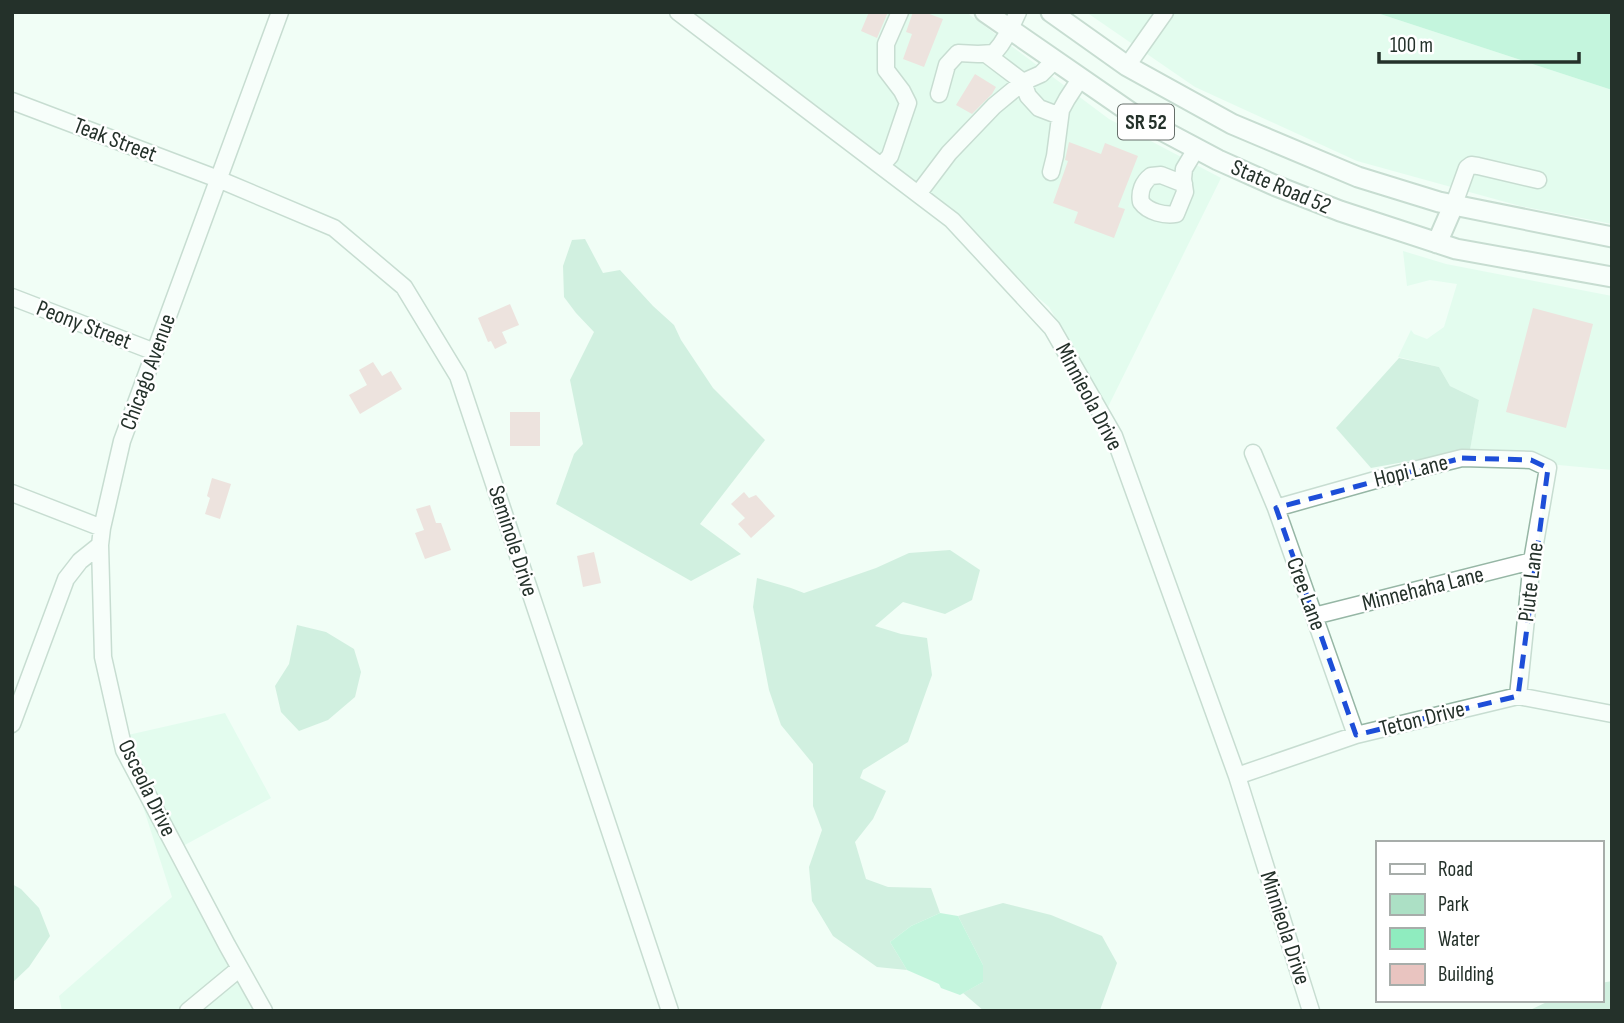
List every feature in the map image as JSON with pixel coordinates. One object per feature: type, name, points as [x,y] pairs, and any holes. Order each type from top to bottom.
[{"type":"main road","name":"State Road 52","points":[[985,12],[1014,21],[1054,61],[1136,117],[1276,187],[1339,211],[1456,249],[1612,277]]},
{"type":"main road","name":"State Road 52","points":[[1060,15],[1127,66],[1233,124],[1358,177],[1439,202],[1612,237]]},
{"type":"main road","points":[[1437,243],[1454,204]]},
{"type":"street","name":"Chicago Avenue","points":[[100,545],[122,441],[280,12]]},
{"type":"street","name":"Minnieola Drive","points":[[678,12],[953,220],[1052,328],[1114,436],[1237,776],[1311,1011]]},
{"type":"street","points":[[881,166],[890,156],[908,103],[886,70],[886,44],[900,12]]},
{"type":"street","points":[[1127,66],[1165,12]]},
{"type":"street","points":[[939,94],[947,65],[958,52],[994,53],[1014,21]]},
{"type":"street","points":[[986,54],[1023,82],[1028,96],[1039,108],[1060,116]]},
{"type":"street","points":[[918,194],[949,153],[994,106],[1023,82],[1041,74],[1054,61]]},
{"type":"street","points":[[1051,172],[1060,116],[1080,79]]},
{"type":"street","name":"Teak Street","points":[[12,101],[218,179]]},
{"type":"street","points":[[1184,184],[1184,169],[1196,149]]},
{"type":"street","points":[[1454,204],[1467,168],[1471,165],[1538,180]]},
{"type":"street","name":"Seminole Drive","points":[[218,179],[334,228],[404,287],[458,376],[670,1011]]},
{"type":"street","name":"Peony Street","points":[[12,297],[155,352]]},
{"type":"street","name":"Cree Lane","points":[[1253,453],[1276,508],[1356,735]]},
{"type":"street","name":"Hopi Lane","points":[[1276,508],[1462,458],[1531,460],[1548,468]]},
{"type":"street","name":"Piute Lane","points":[[1518,696],[1532,561],[1548,468]]},
{"type":"street","points":[[12,493],[102,528]]},
{"type":"street","points":[[12,724],[19,687],[66,579],[80,561],[100,545]]},
{"type":"street","name":"Osceola Drive","points":[[100,545],[103,657],[124,750],[264,1011]]},
{"type":"street","name":"Minnehaha Lane","points":[[1314,616],[1532,561]]},
{"type":"street","name":"Teton Drive","points":[[1237,776],[1356,735],[1518,696],[1612,714]]},
{"type":"street","points":[[188,1011],[240,968]]},
{"type":"highlighted area","points":[[1462,458],[1531,460],[1548,468],[1518,696],[1356,735],[1276,508]]},
{"type":"shaded area","points":[[673,12],[966,12],[1109,119],[1221,178],[1108,407],[1049,307],[866,150]]},
{"type":"shaded area","points":[[1086,12],[1374,12],[1612,90],[1612,224],[1520,206],[1357,161],[1195,87]]},
{"type":"shaded area","points":[[1403,251],[1446,264],[1612,296],[1612,470],[1504,460],[1470,450],[1479,400],[1450,386],[1439,367],[1398,357],[1411,330],[1427,339],[1444,327],[1457,284],[1430,280],[1407,286]]},
{"type":"shaded area","points":[[225,713],[271,798],[183,846],[130,746],[128,735]]},
{"type":"shaded area","points":[[139,794],[255,1011],[62,1011],[59,996],[172,897]]},
{"type":"green space","points":[[585,239],[603,273],[620,270],[674,325],[713,388],[765,440],[700,524],[741,554],[691,581],[556,504],[574,454],[583,444],[570,380],[594,332],[564,297],[563,266],[572,240]]},
{"type":"green space","points":[[1399,358],[1439,367],[1450,386],[1479,400],[1470,450],[1371,468],[1336,428]]},
{"type":"green space","points":[[950,550],[980,570],[972,600],[945,614],[903,602],[875,626],[927,638],[932,675],[908,742],[863,770],[860,778],[886,791],[873,819],[855,842],[866,879],[888,887],[931,888],[940,913],[911,926],[890,942],[907,970],[877,967],[833,936],[812,901],[809,867],[822,830],[813,806],[813,764],[781,725],[769,690],[753,607],[757,578],[804,593],[876,568],[909,553]]},
{"type":"green space","points":[[297,625],[326,632],[354,649],[361,672],[355,697],[328,720],[299,731],[281,712],[275,686],[289,664]]},
{"type":"green space","points":[[12,884],[21,889],[39,908],[50,936],[29,967],[12,983]]},
{"type":"green space","points":[[1003,903],[1051,915],[1102,936],[1117,963],[1100,1010],[984,1011],[963,993],[983,982],[983,965],[958,916]]},
{"type":"green space","points":[[1612,981],[1612,1011],[1528,1011],[1547,1002],[1603,1002],[1603,983]]},
{"type":"water","points":[[1374,12],[1612,12],[1612,90]]},
{"type":"water","points":[[940,913],[958,916],[983,965],[983,982],[960,995],[907,970],[890,942],[911,926]]},
{"type":"building","points":[[869,12],[888,12],[877,38],[861,31]]},
{"type":"building","points":[[913,12],[924,12],[943,19],[924,67],[903,59],[912,34],[906,32]]},
{"type":"building","points":[[975,74],[996,87],[972,114],[956,105]]},
{"type":"building","points":[[1069,142],[1101,154],[1105,143],[1138,156],[1118,207],[1125,209],[1114,238],[1074,223],[1078,212],[1053,203],[1068,161],[1065,160]]},
{"type":"building","points":[[510,304],[519,325],[502,332],[507,343],[495,349],[491,341],[488,342],[478,318]]},
{"type":"building","points":[[1533,308],[1593,324],[1566,428],[1506,412]]},
{"type":"building","points":[[373,362],[382,376],[391,371],[402,389],[360,414],[349,395],[367,385],[359,370]]},
{"type":"building","points":[[510,412],[540,412],[540,446],[510,446]]},
{"type":"building","points":[[212,478],[231,484],[220,519],[205,514]]},
{"type":"building","points":[[744,492],[749,498],[756,495],[775,516],[751,538],[738,524],[745,518],[731,504]]},
{"type":"building","points":[[430,505],[436,523],[441,523],[451,550],[425,559],[415,533],[424,530],[416,509]]},
{"type":"building","points":[[594,552],[601,583],[583,587],[577,556]]}]
